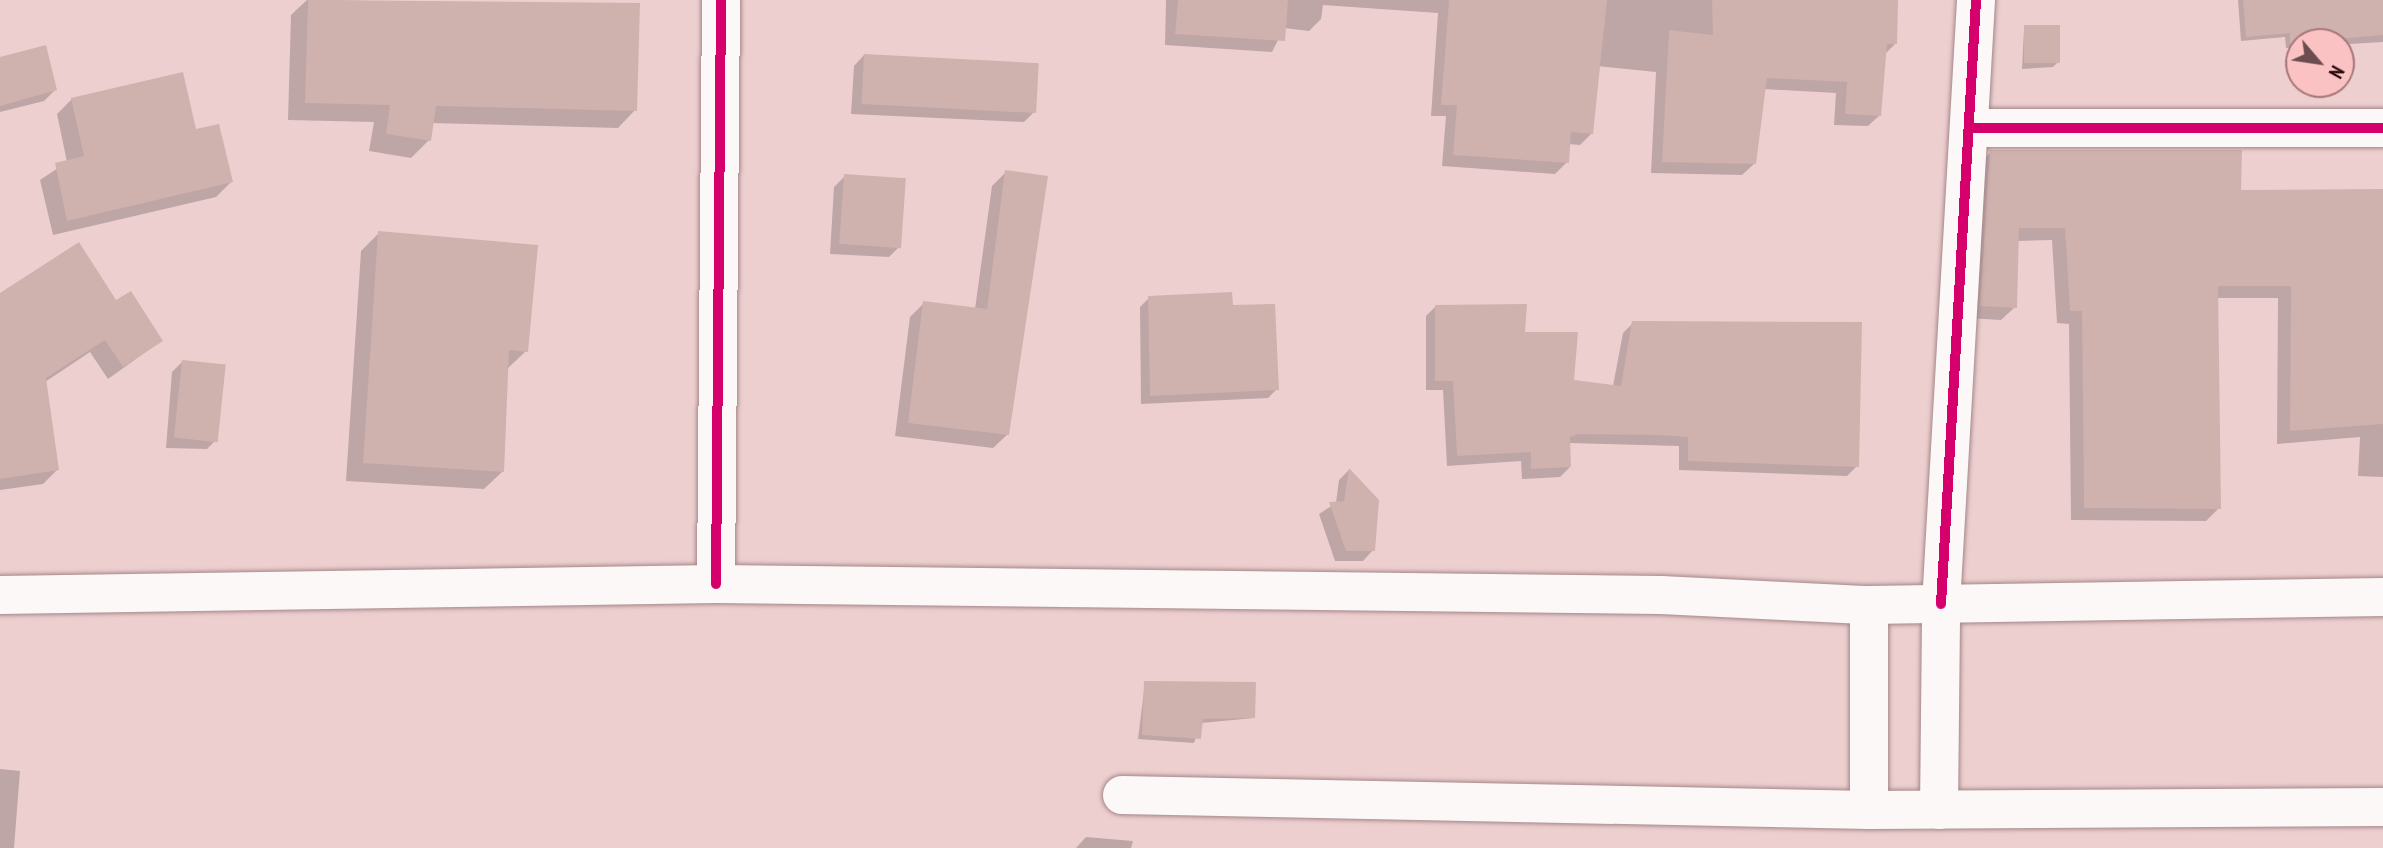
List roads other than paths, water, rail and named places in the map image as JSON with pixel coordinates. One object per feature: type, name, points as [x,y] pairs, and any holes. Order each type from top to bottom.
[{"type":"main road","points":[[716,584],[721,0]]},
{"type":"main road","points":[[1939,810],[1941,604],[1976,0]]},
{"type":"main road","points":[[1970,128],[2383,128]]},
{"type":"main road","points":[[0,595],[716,584],[1661,595],[1869,605],[2383,597]]},
{"type":"main road","points":[[1869,605],[1869,810]]},
{"type":"main road","points":[[1122,795],[1869,810],[2383,807]]}]
